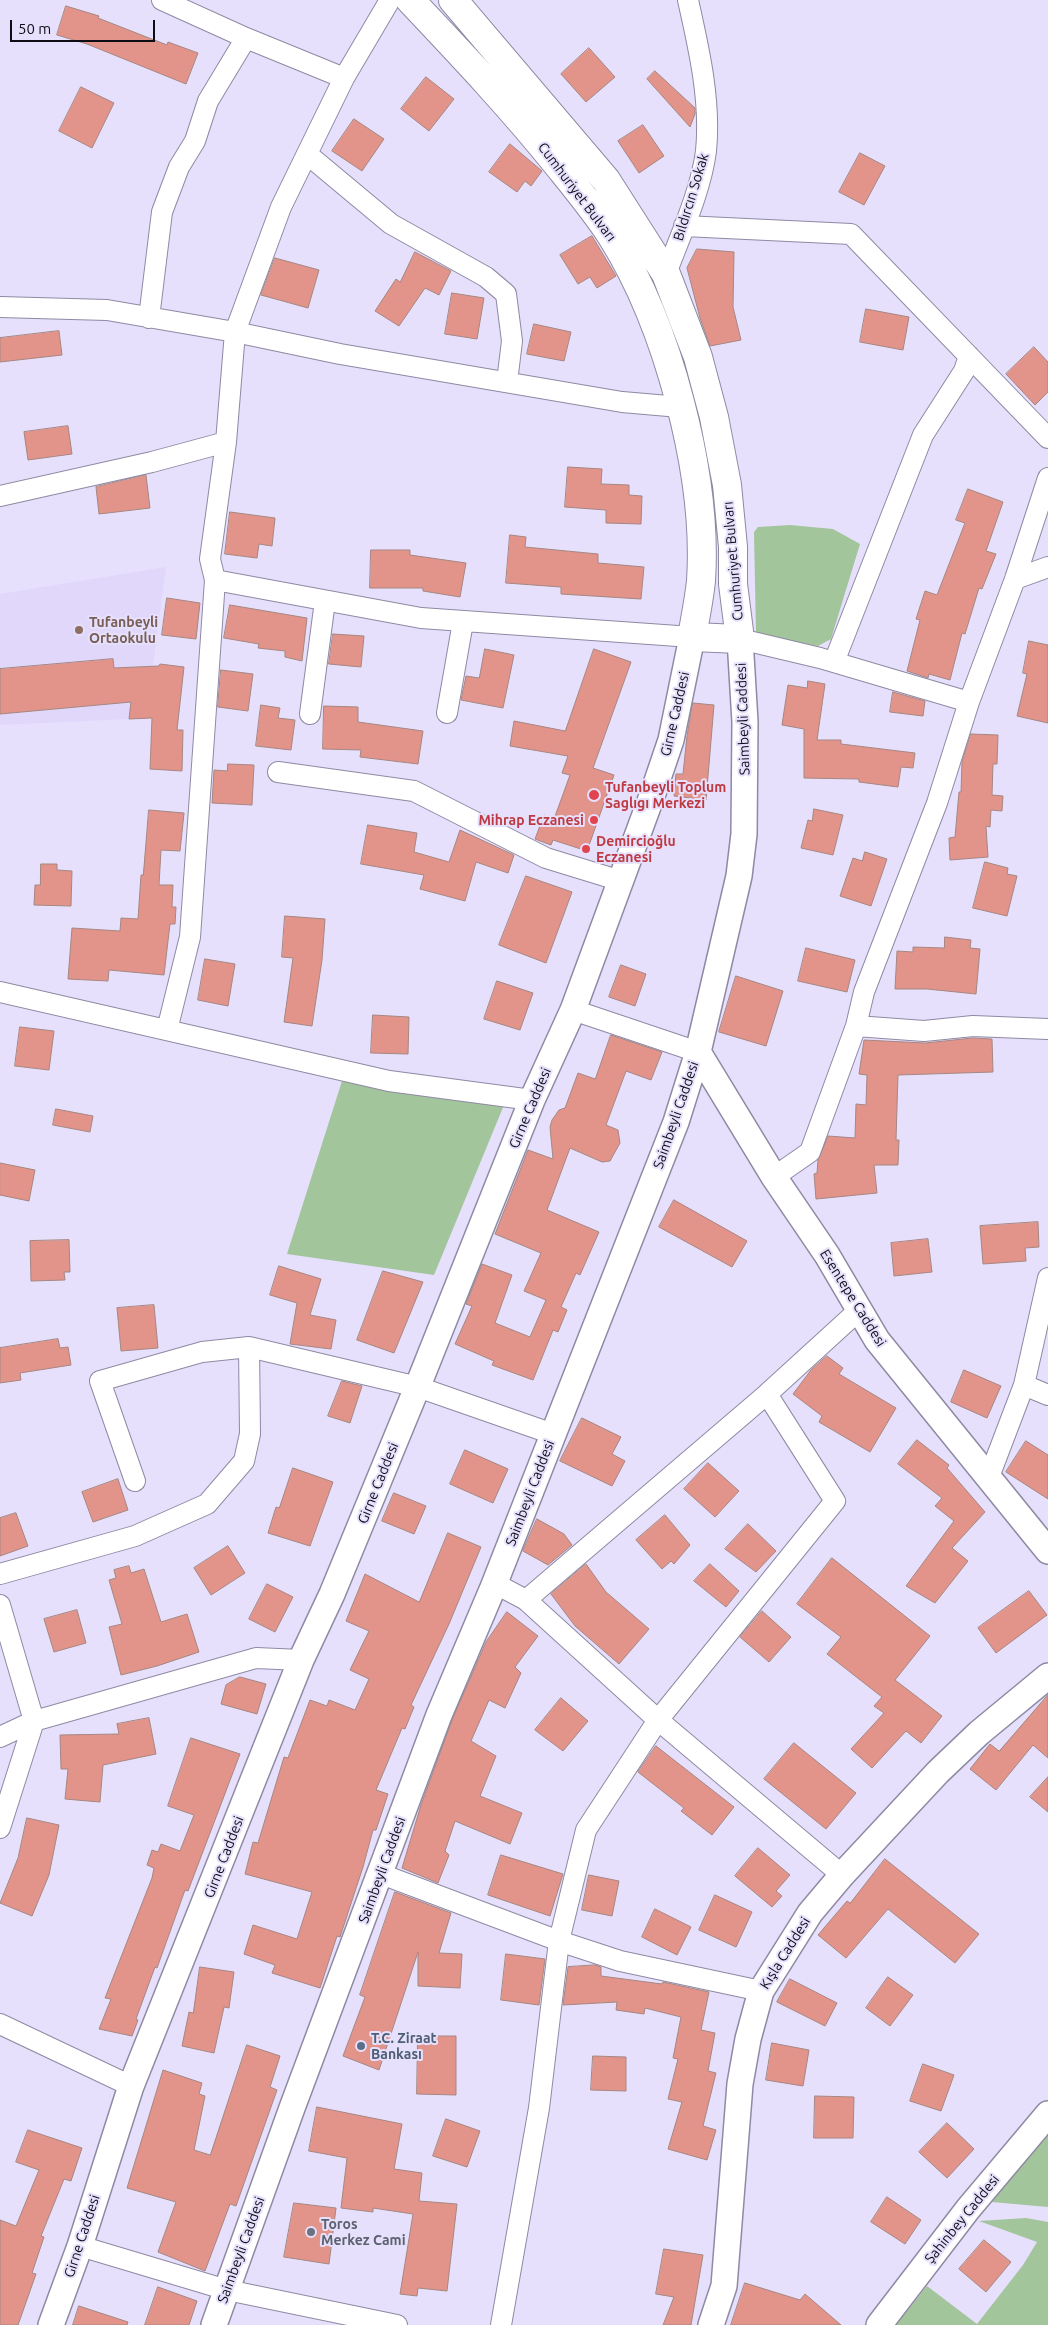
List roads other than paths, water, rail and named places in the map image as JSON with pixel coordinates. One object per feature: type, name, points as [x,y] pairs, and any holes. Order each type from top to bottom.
[{"type":"main road","name":"Cumhuriyet Bulvarı","points":[[410,0],[530,130],[591,206],[623,256],[644,296],[668,362],[690,448],[700,522],[701,582],[692,637],[740,639],[733,584],[730,511],[714,417],[698,357],[666,274],[606,180],[453,0]]},
{"type":"main road","points":[[644,296],[666,274]]},
{"type":"street","points":[[162,0],[246,38],[344,78]]},
{"type":"street","points":[[167,1030],[190,937],[215,580],[210,559],[226,442],[235,332],[281,207],[344,78],[390,0]]},
{"type":"street","name":"Bıldırcın Sokak","points":[[666,274],[684,226],[706,152],[706,106],[699,52],[688,0]]},
{"type":"street","points":[[149,318],[162,212],[180,167],[195,141],[208,101],[246,38]]},
{"type":"street","points":[[306,154],[391,224],[486,277],[506,294],[512,341],[507,382]]},
{"type":"street","points":[[684,226],[851,234],[1048,438]]},
{"type":"street","points":[[0,306],[107,310],[235,332],[340,354],[622,402],[680,407]]},
{"type":"street","points":[[834,662],[922,435],[964,371],[969,356]]},
{"type":"street","points":[[0,496],[152,462],[226,442]]},
{"type":"street","points":[[774,1177],[810,1152],[856,1026],[864,992],[937,803],[1048,478]]},
{"type":"street","points":[[1015,579],[1048,567]]},
{"type":"street","points":[[215,580],[421,618],[692,637]]},
{"type":"street","points":[[310,714],[325,601]]},
{"type":"street","points":[[447,713],[463,622]]},
{"type":"street","name":"Girne Caddesi","points":[[51,2325],[80,2246],[131,2086],[301,1660],[332,1594],[418,1387],[532,1100],[573,1010],[654,793],[670,740],[692,637]]},
{"type":"street","points":[[740,639],[834,662],[970,702]]},
{"type":"street","name":"Saimbeyli Caddesi","points":[[214,2325],[292,2108],[439,1715],[494,1583],[673,1131],[698,1052],[739,876],[744,834],[745,722],[740,639]]},
{"type":"street","points":[[278,772],[414,791],[546,858],[621,881]]},
{"type":"street","points":[[0,992],[390,1081],[532,1100]]},
{"type":"street","points":[[573,1010],[698,1052]]},
{"type":"street","points":[[856,1026],[924,1031],[973,1026],[1048,1029]]},
{"type":"street","name":"Esentepe Caddesi","points":[[698,1052],[774,1177],[827,1255],[858,1311],[877,1340],[1048,1551]]},
{"type":"street","points":[[989,1477],[1024,1385],[1048,1278]]},
{"type":"street","points":[[526,1600],[767,1394],[858,1311]]},
{"type":"street","points":[[134,1481],[100,1381],[202,1352],[249,1347],[418,1387],[553,1434]]},
{"type":"street","points":[[0,1574],[135,1536],[207,1504],[244,1461],[250,1434],[249,1347]]},
{"type":"street","points":[[1024,1385],[1048,1395]]},
{"type":"street","points":[[501,2325],[538,2108],[559,1941],[586,1830],[658,1720],[835,1502],[767,1394]]},
{"type":"street","points":[[494,1583],[526,1600],[658,1720],[842,1875]]},
{"type":"street","points":[[0,1605],[34,1721],[0,1828]]},
{"type":"street","points":[[0,1737],[34,1721],[256,1658],[301,1660]]},
{"type":"street","name":"Kışla Caddesi","points":[[711,2325],[724,2286],[740,2084],[748,2039],[761,1991],[810,1913],[842,1875],[938,1772],[979,1733],[1048,1676]]},
{"type":"street","points":[[381,1874],[559,1941],[620,1961],[761,1991]]},
{"type":"street","points":[[0,2024],[131,2086]]},
{"type":"street","name":"Şahinbey Caddesi","points":[[879,2325],[968,2209],[1048,2114]]},
{"type":"street","points":[[80,2246],[227,2290],[397,2325]]},
{"type":"place","name":"Tufanbeyli Ortaokulu","points":[[79,630]]},
{"type":"place","name":"Tufanbeyli Toplum Saglıgı Merkezi","points":[[594,795]]},
{"type":"place","name":"Mihrap Eczanesi","points":[[594,820]]},
{"type":"place","name":"Demircioğlu Eczanesi","points":[[586,849]]},
{"type":"place","name":"T.C. Ziraat Bankası","points":[[361,2046]]},
{"type":"place","name":"Toros Merkez Cami","points":[[311,2232]]}]
